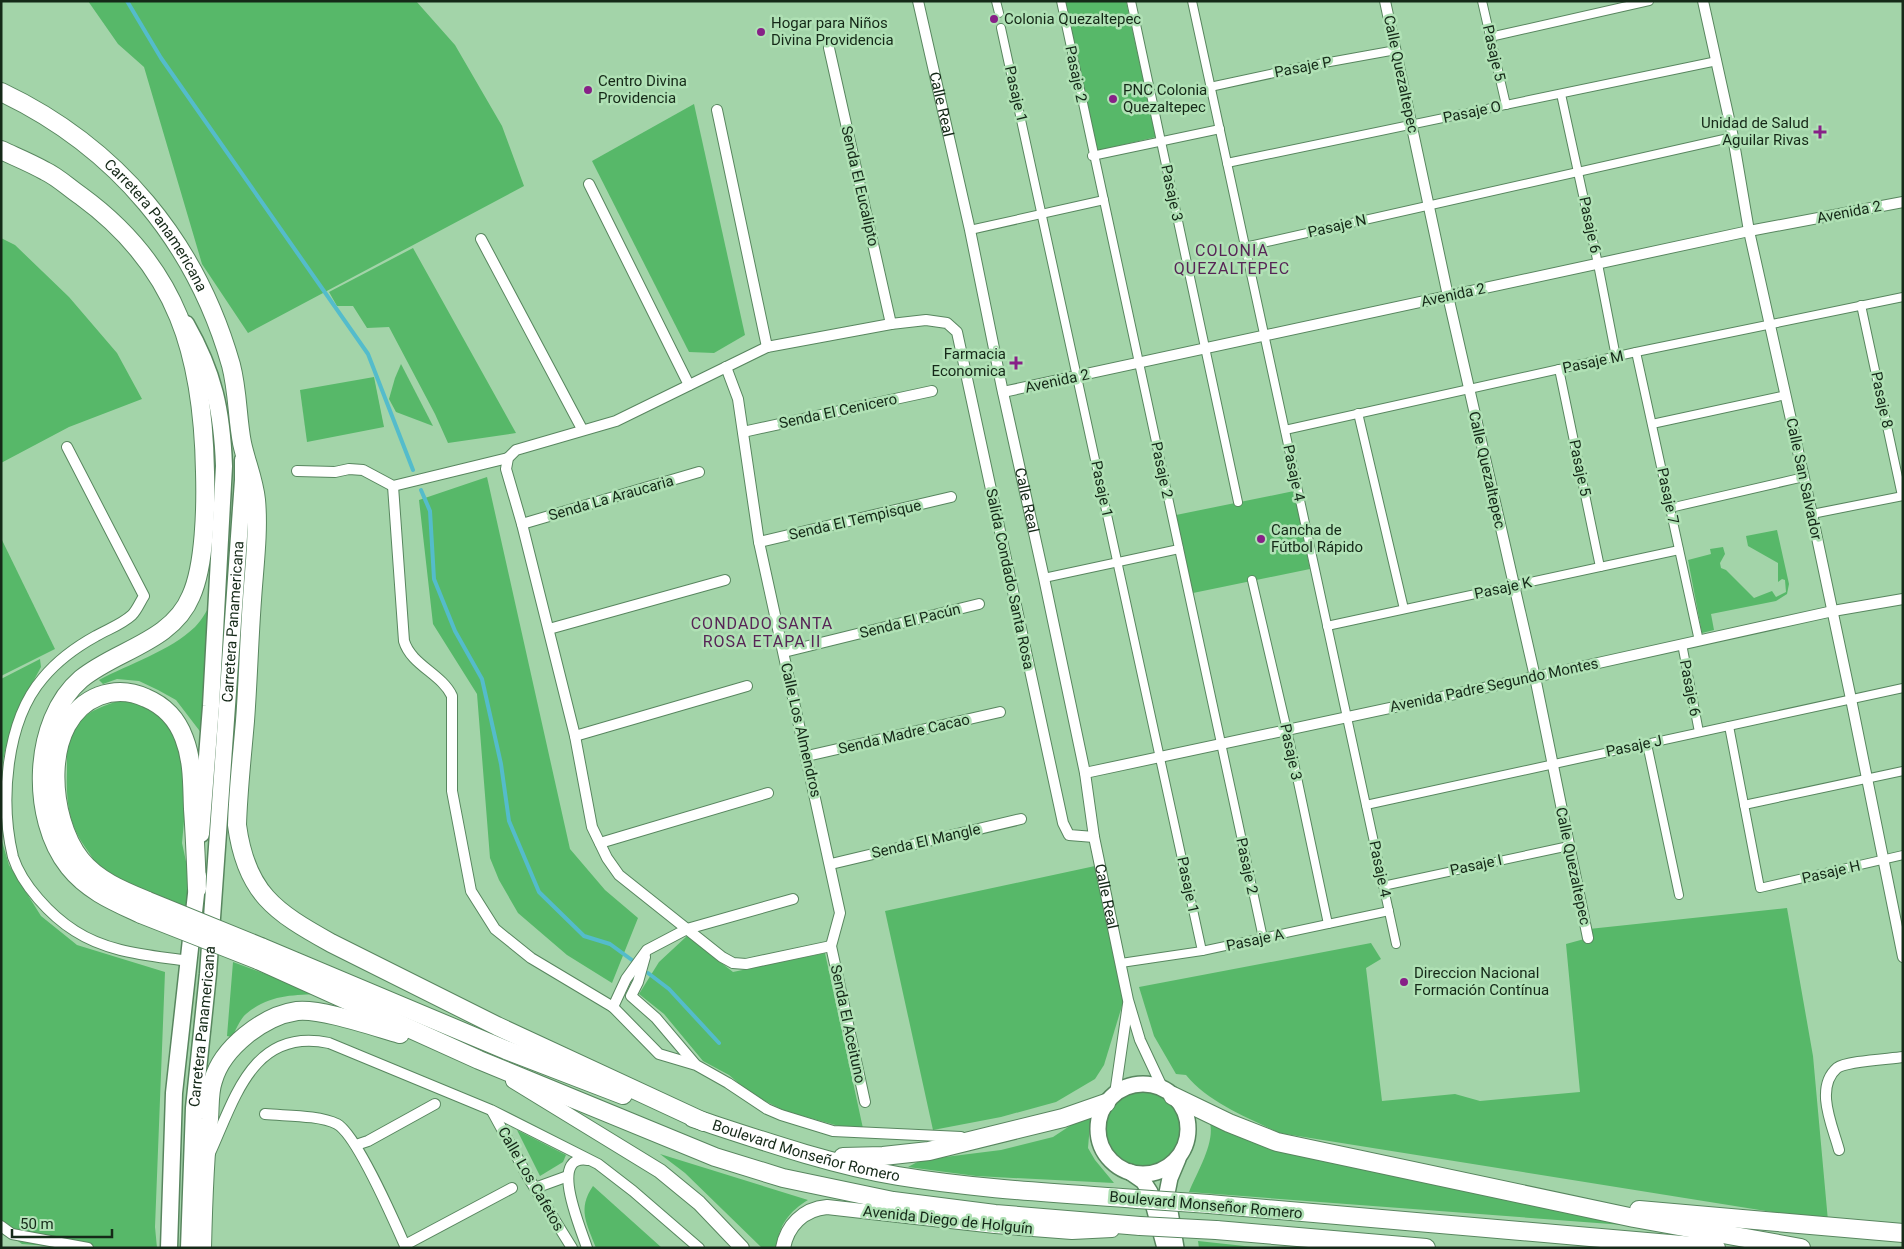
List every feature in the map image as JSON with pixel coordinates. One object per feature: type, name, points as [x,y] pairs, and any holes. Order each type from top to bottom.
[{"type":"highway","name":"Carretera Panamericana","points":[[1,92],[49,118],[90,148],[141,196],[168,230],[202,286],[222,338],[235,384],[242,443]]},
{"type":"highway","name":"Carretera Panamericana","points":[[1,150],[47,171],[122,230],[143,254],[170,296]]},
{"type":"highway","points":[[170,296],[195,365],[203,422],[206,505],[199,568],[192,596],[179,618],[157,636],[114,657],[81,680],[67,694],[52,720],[44,744],[45,809],[52,835],[61,856],[70,868],[100,894],[145,908],[604,1089],[704,1122]]},
{"type":"highway","points":[[242,443],[251,472],[256,500],[256,520],[237,825],[243,858],[258,888],[280,910],[308,929],[332,942],[505,1030],[704,1122]]},
{"type":"highway","points":[[145,908],[106,882],[82,861],[71,846],[65,832],[58,800],[58,747],[68,721],[78,709],[91,699],[108,693],[123,692],[139,695],[155,702],[169,712],[178,724],[189,752],[192,772],[197,889]]},
{"type":"highway","points":[[259,953],[444,1045]]},
{"type":"highway","points":[[202,1248],[205,1166],[212,1081],[230,1051],[259,1025],[278,1016],[297,1011],[308,1011],[444,1045]]},
{"type":"highway","name":"Boulevard Monseñor Romero","points":[[444,1045],[715,1157],[783,1178],[893,1201],[995,1214],[1426,1248]]},
{"type":"highway","points":[[1168,1092],[1228,1123],[1277,1142],[1664,1224],[1801,1248]]},
{"type":"highway","points":[[798,1151],[844,1157],[883,1156],[929,1151],[1063,1118],[1110,1098]]},
{"type":"highway","name":"Boulevard Monseñor Romero","points":[[704,1122],[798,1151],[880,1172],[945,1182],[994,1188],[1209,1204],[1716,1248]]},
{"type":"highway","points":[[1591,1209],[1670,1212],[1903,1233]]},
{"type":"main road","name":"Carretera Panamericana","points":[[169,1248],[174,1094],[197,889],[211,706],[224,483],[223,437],[219,410],[209,371],[201,351],[170,296]]},
{"type":"main road","name":"Carretera Panamericana","points":[[190,1248],[194,1108],[208,974],[244,480],[242,443]]},
{"type":"main road","points":[[1165,1248],[1150,1192],[1143,1181],[1116,1165],[1106,1155],[1100,1143],[1098,1129],[1100,1116],[1110,1098],[1127,1087],[1139,1084],[1151,1085],[1168,1092],[1181,1106],[1186,1118],[1188,1131],[1185,1144],[1170,1178],[1167,1193],[1176,1248]]},
{"type":"main road","points":[[1128,1172],[1142,1174],[1156,1172],[1169,1166],[1179,1155]]},
{"type":"street","name":"Calle Real","points":[[918,1],[970,230],[1085,773],[1094,837],[1128,1000],[1140,1040],[1168,1092]]},
{"type":"street","points":[[996,1],[999,13]]},
{"type":"street","name":"Pasaje 2","points":[[1061,1],[1263,938]]},
{"type":"street","name":"Pasaje 3","points":[[1131,1],[1238,502]]},
{"type":"street","name":"Pasaje 4","points":[[1192,1],[1396,944]]},
{"type":"street","name":"Calle Quezaltepec","points":[[1385,1],[1468,389],[1535,677],[1551,765],[1588,938]]},
{"type":"street","name":"Pasaje 5","points":[[1482,1],[1506,105]]},
{"type":"street","points":[[1490,37],[1649,1]]},
{"type":"street","name":"Calle San Salvador","points":[[1703,1],[1733,137],[1749,231],[1833,611],[1903,957]]},
{"type":"street","name":"Pasaje 1","points":[[1001,28],[1202,951]]},
{"type":"street","name":"Senda El Eucalipto","points":[[829,48],[891,324]]},
{"type":"street","name":"Pasaje P","points":[[1210,87],[1302,67],[1396,50]]},
{"type":"street","name":"Pasaje O","points":[[1227,163],[1717,61]]},
{"type":"street","name":"Pasaje 6","points":[[1561,94],[1616,357]]},
{"type":"street","points":[[717,110],[767,347]]},
{"type":"street","points":[[1093,155],[1220,128]]},
{"type":"street","name":"Pasaje N","points":[[1245,247],[1733,137]]},
{"type":"street","points":[[589,184],[689,385]]},
{"type":"street","points":[[970,230],[1104,200]]},
{"type":"street","name":"Avenida 2","points":[[1003,392],[1749,231],[1903,202]]},
{"type":"street","points":[[481,239],[582,430]]},
{"type":"street","name":"Pasaje M","points":[[1285,430],[1636,352],[1903,297]]},
{"type":"street","name":"Pasaje 8","points":[[1861,305],[1903,496]]},
{"type":"street","name":"Salida Condado Santa Rosa","points":[[891,324],[926,320],[947,323],[957,332],[1062,823],[1069,835],[1094,837]]},
{"type":"street","points":[[297,471],[335,472],[349,469],[363,470],[393,486],[508,458],[516,450],[616,420],[767,347],[891,324]]},
{"type":"street","name":"Pasaje 7","points":[[1636,352],[1699,640]]},
{"type":"street","name":"Calle Los Almendros","points":[[726,367],[738,399],[759,542],[831,864],[840,913],[831,946]]},
{"type":"street","name":"Pasaje 5","points":[[1559,369],[1600,567]]},
{"type":"street","name":"Senda El Cenicero","points":[[743,432],[932,391]]},
{"type":"street","points":[[1652,424],[1786,395]]},
{"type":"street","points":[[1358,413],[1404,609]]},
{"type":"street","points":[[67,447],[144,596],[133,614],[117,626],[76,648],[58,662],[42,679],[27,701],[18,722],[7,765],[4,810],[6,832],[13,859],[25,880],[55,917],[76,932],[120,950],[188,960]]},
{"type":"street","points":[[508,458],[506,469],[522,524],[575,736],[592,827],[607,858],[619,875],[722,957],[733,963],[746,964],[831,946]]},
{"type":"street","name":"Senda La Araucaria","points":[[522,524],[699,472]]},
{"type":"street","points":[[1670,508],[1804,477]]},
{"type":"street","points":[[393,486],[404,641],[409,652],[447,688],[452,696],[452,791],[471,890],[495,929],[536,962],[613,1007],[659,1054],[696,1065],[781,1116],[833,1131],[980,1138]]},
{"type":"street","points":[[1812,514],[1903,496]]},
{"type":"street","name":"Senda El Tempisque","points":[[759,542],[951,497]]},
{"type":"street","points":[[1044,578],[1179,549]]},
{"type":"street","name":"Pasaje K","points":[[1327,626],[1679,550]]},
{"type":"street","points":[[549,629],[725,580]]},
{"type":"street","name":"Pasaje 3","points":[[1252,580],[1328,924]]},
{"type":"street","name":"Avenida Padre Segundo Montes","points":[[1085,773],[1833,611],[1903,599]]},
{"type":"street","name":"Senda El Pacún","points":[[784,652],[978,604]]},
{"type":"street","name":"Pasaje 6","points":[[1682,644],[1699,732]]},
{"type":"street","points":[[575,736],[747,686]]},
{"type":"street","name":"Pasaje J","points":[[1366,805],[1903,688]]},
{"type":"street","name":"Senda Madre Cacao","points":[[807,756],[1000,712]]},
{"type":"street","points":[[1729,726],[1744,805],[1903,771]]},
{"type":"street","points":[[1647,744],[1679,895]]},
{"type":"street","points":[[600,843],[768,794]]},
{"type":"street","name":"Pasaje H","points":[[1744,805],[1760,888],[1903,855]]},
{"type":"street","name":"Senda El Mangle","points":[[831,864],[1021,819]]},
{"type":"street","name":"Pasaje I","points":[[1383,886],[1569,846]]},
{"type":"street","points":[[613,1007],[626,979],[647,950],[687,929],[793,899]]},
{"type":"street","name":"Pasaje A","points":[[1121,963],[1202,951],[1389,911]]},
{"type":"street","name":"Senda El Aceituno","points":[[831,946],[865,1102]]},
{"type":"street","points":[[647,950],[638,982],[631,996],[656,1018],[696,1065]]},
{"type":"street","name":"Calle Real","points":[[1110,1098],[1128,1000]]},
{"type":"street","points":[[205,1166],[245,1078],[262,1058],[273,1050],[291,1042],[310,1040],[330,1043],[491,1110],[598,1164],[633,1191],[699,1248]]},
{"type":"street","points":[[1839,1150],[1826,1100],[1826,1090],[1830,1078],[1837,1068],[1847,1064],[1903,1057]]},
{"type":"street","points":[[478,1060],[660,1171],[699,1203],[742,1248]]},
{"type":"street","points":[[356,1144],[368,1141],[435,1104]]},
{"type":"street","name":"Calle Los Cafetos","points":[[491,1110],[535,1188],[572,1248]]},
{"type":"street","points":[[265,1114],[328,1120],[340,1125],[356,1144],[406,1247],[512,1188]]},
{"type":"street","points":[[535,1188],[568,1176],[570,1167],[578,1160],[588,1160],[598,1164]]},
{"type":"street","name":"Calle Los Cafetos","points":[[568,1176],[571,1200],[587,1248]]},
{"type":"street","name":"Avenida Diego de Holguín","points":[[783,1248],[788,1230],[799,1218],[812,1210],[827,1207],[985,1225],[1072,1232],[1111,1231],[1137,1226]]},
{"type":"street","points":[[1,1226],[12,1234],[88,1248]]},
{"type":"green space","points":[[88,1],[416,1],[455,45],[502,126],[524,186],[248,333],[202,264],[144,67],[118,44]]},
{"type":"green space","points":[[1064,1],[1126,1],[1156,137],[1096,151]]},
{"type":"green space","points":[[694,104],[745,335],[714,353],[689,352],[592,161]]},
{"type":"green space","points":[[1,238],[15,245],[69,297],[117,353],[142,399],[69,427],[1,463]]},
{"type":"green space","points":[[413,248],[516,433],[448,443],[435,414],[389,327],[367,328],[353,306],[337,306],[329,292]]},
{"type":"green space","points":[[401,364],[433,426],[396,412],[389,399]]},
{"type":"green space","points":[[374,377],[384,427],[307,442],[300,390]]},
{"type":"green space","points":[[487,477],[570,849],[605,890],[638,918],[612,983],[567,955],[518,913],[499,880],[490,858],[477,694],[433,624],[419,500]]},
{"type":"green space","points":[[1294,491],[1310,569],[1193,593],[1176,515]]},
{"type":"green space","points":[[1777,530],[1789,584],[1787,594],[1776,601],[1711,614],[1714,630],[1702,633],[1688,560],[1711,554],[1710,549],[1723,547],[1725,554],[1720,563],[1721,568],[1726,570],[1754,598],[1772,591],[1776,597],[1786,592],[1785,580],[1782,579],[1778,582],[1778,563],[1748,546],[1746,536]]},
{"type":"green space","points":[[1,538],[55,649],[1,676]]},
{"type":"green space","points":[[214,598],[202,734],[176,700],[158,690],[139,681],[117,679],[103,684],[99,680],[162,650],[185,636],[195,627]]},
{"type":"green space","points":[[40,659],[41,667],[10,732],[1,775],[1,679]]},
{"type":"green space","points":[[121,700],[152,710],[173,730],[186,770],[182,843],[190,880],[188,909],[140,890],[106,871],[96,863],[79,838],[72,820],[68,801],[67,750],[73,730],[88,714]]},
{"type":"green space","points":[[1,838],[9,865],[41,916],[77,945],[165,972],[155,1227],[157,1248],[76,1248],[22,1244],[1,1229]]},
{"type":"green space","points":[[1095,866],[1125,996],[1104,1065],[1095,1079],[1056,1102],[1001,1117],[933,1130],[885,911]]},
{"type":"green space","points":[[1787,908],[1813,1056],[1828,1221],[1279,1133],[1217,1101],[1195,1085],[1186,1075],[1176,1074],[1154,1036],[1139,987],[1371,943],[1381,959],[1366,968],[1382,1101],[1455,1094],[1480,1101],[1580,1092],[1566,944],[1588,938],[1589,929]]},
{"type":"green space","points":[[687,936],[733,972],[825,953],[864,1133],[785,1111],[751,1094],[729,1075],[703,1061],[664,1014],[639,994],[659,962]]},
{"type":"green space","points":[[233,962],[320,994],[281,997],[263,1003],[244,1016],[232,1037],[227,1036]]},
{"type":"green space","points":[[1144,1090],[1169,1100],[1181,1118],[1183,1132],[1180,1146],[1169,1163],[1158,1169],[1133,1168],[1112,1152],[1106,1140],[1106,1117],[1112,1107],[1131,1093]]},
{"type":"green space","points":[[1091,1112],[1088,1148],[1095,1160],[1114,1183],[976,1176],[908,1167],[921,1160],[1001,1150],[1053,1137]]},
{"type":"green space","points":[[1209,1120],[1637,1226],[1189,1192],[1208,1146],[1211,1128]]},
{"type":"green space","points":[[517,1130],[566,1155],[563,1162],[540,1176]]},
{"type":"green space","points":[[660,1154],[808,1200],[786,1220],[780,1232],[777,1248],[762,1248],[685,1173]]},
{"type":"green space","points":[[593,1186],[662,1248],[596,1248],[585,1217],[585,1202]]},
{"type":"green space","points":[[1198,1241],[1263,1248],[1199,1248]]},
{"type":"waterway","points":[[127,1],[161,58],[368,354],[413,470]]},
{"type":"waterway","points":[[421,490],[430,511],[434,579],[455,631],[482,679],[501,764],[509,821],[539,892],[584,936],[610,944],[636,963]]},
{"type":"waterway","points":[[648,973],[669,989],[719,1043]]},
{"type":"place","name":"Colonia Quezaltepec","points":[[994,19]]},
{"type":"place","name":"Hogar para Niños Divina Providencia","points":[[761,32]]},
{"type":"place","name":"Centro Divina Providencia","points":[[588,90]]},
{"type":"place","name":"PNC Colonia Quezaltepec","points":[[1113,99]]},
{"type":"place","name":"Unidad de Salud Aguilar Rivas","points":[[1820,132]]},
{"type":"place","name":"Farmacia Economica","points":[[1016,363]]},
{"type":"place","name":"Cancha de Fútbol Rápido","points":[[1261,539]]},
{"type":"place","name":"Direccion Nacional Formación Contínua","points":[[1404,982]]},
{"type":"district","name":"COLONIA QUEZALTEPEC","points":[[1232,259]]},
{"type":"district","name":"CONDADO SANTA ROSA ETAPA II","points":[[762,632]]}]
